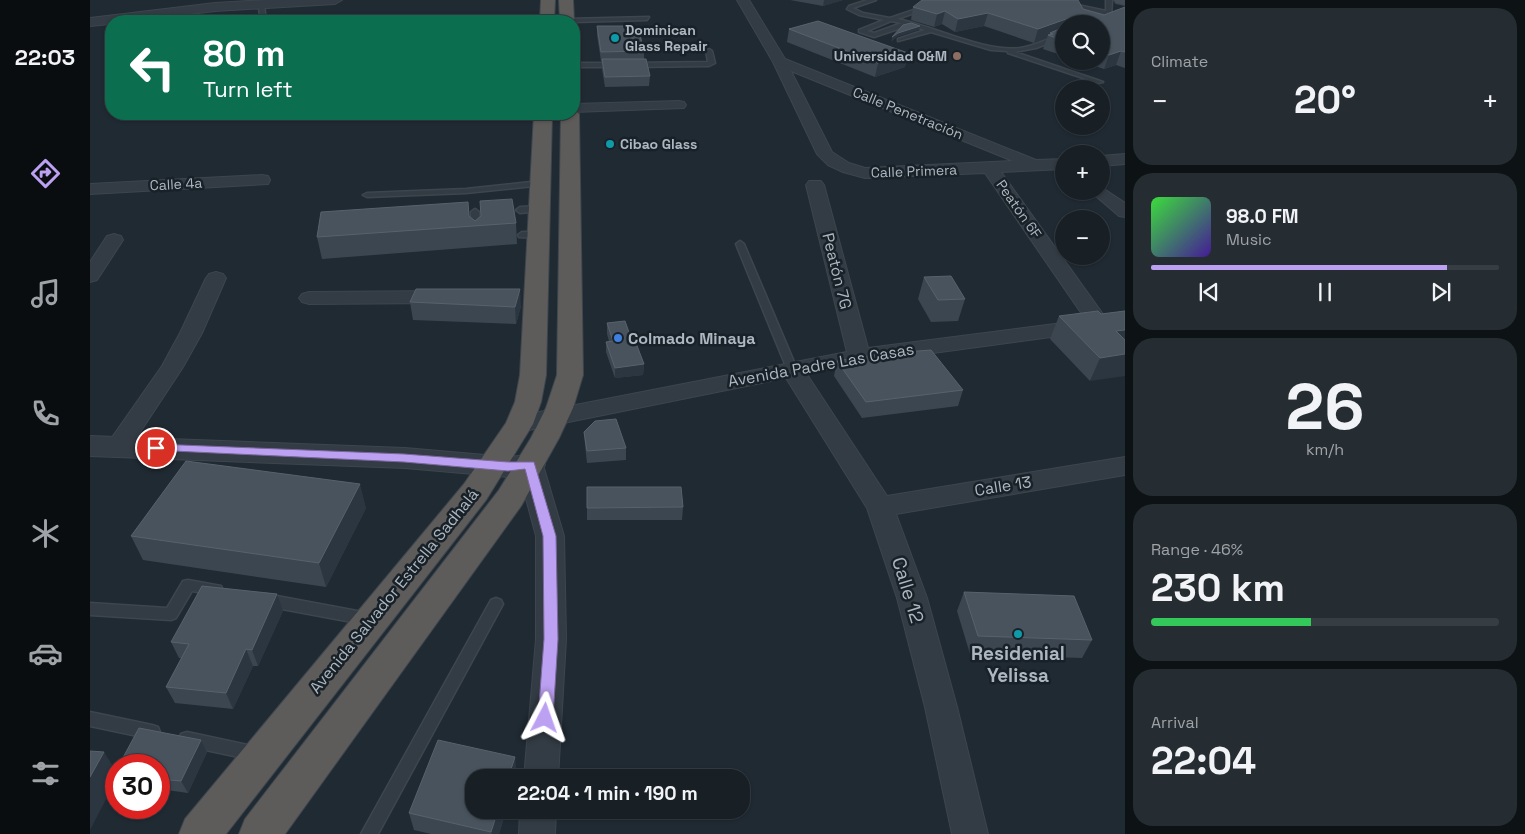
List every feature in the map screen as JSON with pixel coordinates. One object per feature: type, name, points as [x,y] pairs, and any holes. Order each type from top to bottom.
[{"type":"highway","points":[[547,15],[548,0]]},
{"type":"highway","points":[[566,0],[567,15]]},
{"type":"highway","name":"Avenida Salvador Estrella Sadhalá","points":[[200,834],[475,492],[519,424],[528,402],[533,376],[526,298],[530,235],[529,209],[540,182],[543,120]]},
{"type":"highway","name":"Avenida Salvador Estrella Sadhalá","points":[[260,834],[504,506],[530,465],[564,400],[570,375],[570,120]]},
{"type":"main road","points":[[1121,0],[1125,1]]},
{"type":"street","points":[[148,15],[214,7],[335,0]]},
{"type":"street","name":"Calle Primera","points":[[743,0],[780,62],[825,154],[834,163],[848,170],[865,173],[990,168],[1036,164],[1055,165]]},
{"type":"street","points":[[90,22],[105,20]]},
{"type":"street","name":"Calle Penetración","points":[[780,62],[1036,164]]},
{"type":"street","points":[[580,108],[679,105]]},
{"type":"street","points":[[1110,160],[1125,159]]},
{"type":"street","name":"Peatón 6F","points":[[990,168],[1099,324]]},
{"type":"street","name":"Calle 4a","points":[[90,189],[262,180]]},
{"type":"street","name":"Peatón 7G","points":[[815,185],[859,356]]},
{"type":"street","points":[[1110,200],[1125,212]]},
{"type":"street","points":[[90,276],[114,240]]},
{"type":"street","points":[[118,446],[172,367],[191,332],[216,278]]},
{"type":"street","points":[[309,298],[459,297]]},
{"type":"street","name":"Avenida Padre Las Casas","points":[[519,424],[859,356],[1125,320]]},
{"type":"street","name":"Calle 12","points":[[792,368],[880,507],[912,598],[970,834]]},
{"type":"street","points":[[90,446],[404,458],[508,466],[530,465],[550,536],[551,639],[542,769]]},
{"type":"street","name":"Calle 13","points":[[880,507],[1121,473]]},
{"type":"street","points":[[537,834],[538,819]]},
{"type":"lane","points":[[873,0],[850,9],[861,14],[910,23],[993,49],[1007,51],[1094,80]]},
{"type":"lane","points":[[910,23],[874,35],[860,31],[912,11],[949,0]]},
{"type":"lane","points":[[1046,0],[1104,15]]},
{"type":"lane","points":[[1108,15],[1109,0]]},
{"type":"lane","points":[[261,5],[262,15]]},
{"type":"lane","points":[[1110,16],[1116,16]]},
{"type":"lane","points":[[580,21],[647,18]]},
{"type":"lane","points":[[900,40],[930,30]]},
{"type":"lane","points":[[1007,51],[1034,47],[1055,39]]},
{"type":"lane","points":[[580,65],[708,64],[712,63],[709,51]]},
{"type":"lane","points":[[367,195],[466,195],[540,182]]},
{"type":"lane","points":[[475,212],[476,237]]},
{"type":"lane","points":[[740,244],[792,368]]},
{"type":"lane","points":[[90,610],[171,614],[188,585],[227,592]]},
{"type":"lane","points":[[256,598],[371,620]]},
{"type":"lane","points":[[369,834],[496,604]]},
{"type":"lane","points":[[90,719],[262,755]]},
{"type":"building","points":[[922,0],[1078,0],[1083,9],[1104,15],[1055,15],[1055,23],[1038,29],[988,13],[958,19],[945,11],[937,14],[913,7]]},
{"type":"building","points":[[1125,7],[1125,52],[1121,51],[1110,55],[1110,15],[1104,15]]},
{"type":"building","points":[[818,21],[908,53],[878,63],[789,29]]},
{"type":"building","points":[[911,23],[920,26],[898,33],[892,37],[903,25]]},
{"type":"building","points":[[597,26],[632,26],[634,32],[639,31],[644,51],[601,52]]},
{"type":"building","points":[[1055,31],[1055,38],[1048,35],[1053,34],[1050,33]]},
{"type":"building","points":[[602,59],[646,59],[650,76],[605,77]]},
{"type":"building","points":[[512,199],[516,223],[317,237],[321,212],[468,202],[469,216],[475,221],[481,216],[480,201]]},
{"type":"building","points":[[951,276],[965,299],[938,300],[924,277]]},
{"type":"building","points":[[416,289],[520,289],[515,307],[410,302]]},
{"type":"building","points":[[1098,311],[1101,314],[1125,311],[1125,330],[1116,331],[1125,340],[1125,354],[1100,358],[1059,316]]},
{"type":"building","points":[[625,321],[644,364],[615,368],[606,342],[613,341],[607,323]]},
{"type":"building","points":[[931,350],[963,390],[866,402],[837,361],[880,354]]},
{"type":"building","points":[[616,419],[626,448],[587,451],[584,432],[595,421]]},
{"type":"building","points":[[186,461],[360,484],[319,563],[131,536]]},
{"type":"building","points":[[587,487],[681,487],[683,507],[587,508]]},
{"type":"building","points":[[202,586],[277,594],[252,650],[246,649],[226,693],[166,687],[189,644],[171,642]]},
{"type":"building","points":[[964,592],[1074,596],[1092,640],[978,636]]},
{"type":"building","points":[[139,728],[201,740],[181,781],[170,780],[170,754],[125,754]]},
{"type":"building","points":[[438,740],[515,757],[511,769],[465,769],[465,819],[495,819],[491,832],[409,813]]},
{"type":"building","points":[[90,751],[104,752],[90,777]]},
{"type":"place","name":"Dominican Glass Repair","points":[[615,38]]},
{"type":"place","name":"Universidad O&M","points":[[957,56]]},
{"type":"place","name":"Cibao Glass","points":[[610,144]]},
{"type":"place","name":"Colmado Minaya","points":[[618,338]]},
{"type":"place","name":"Residenial Yelissa","points":[[1018,634]]},
{"type":"route","points":[[156,448],[404,458],[508,466],[530,465],[550,536],[551,639],[545,718]]}]
